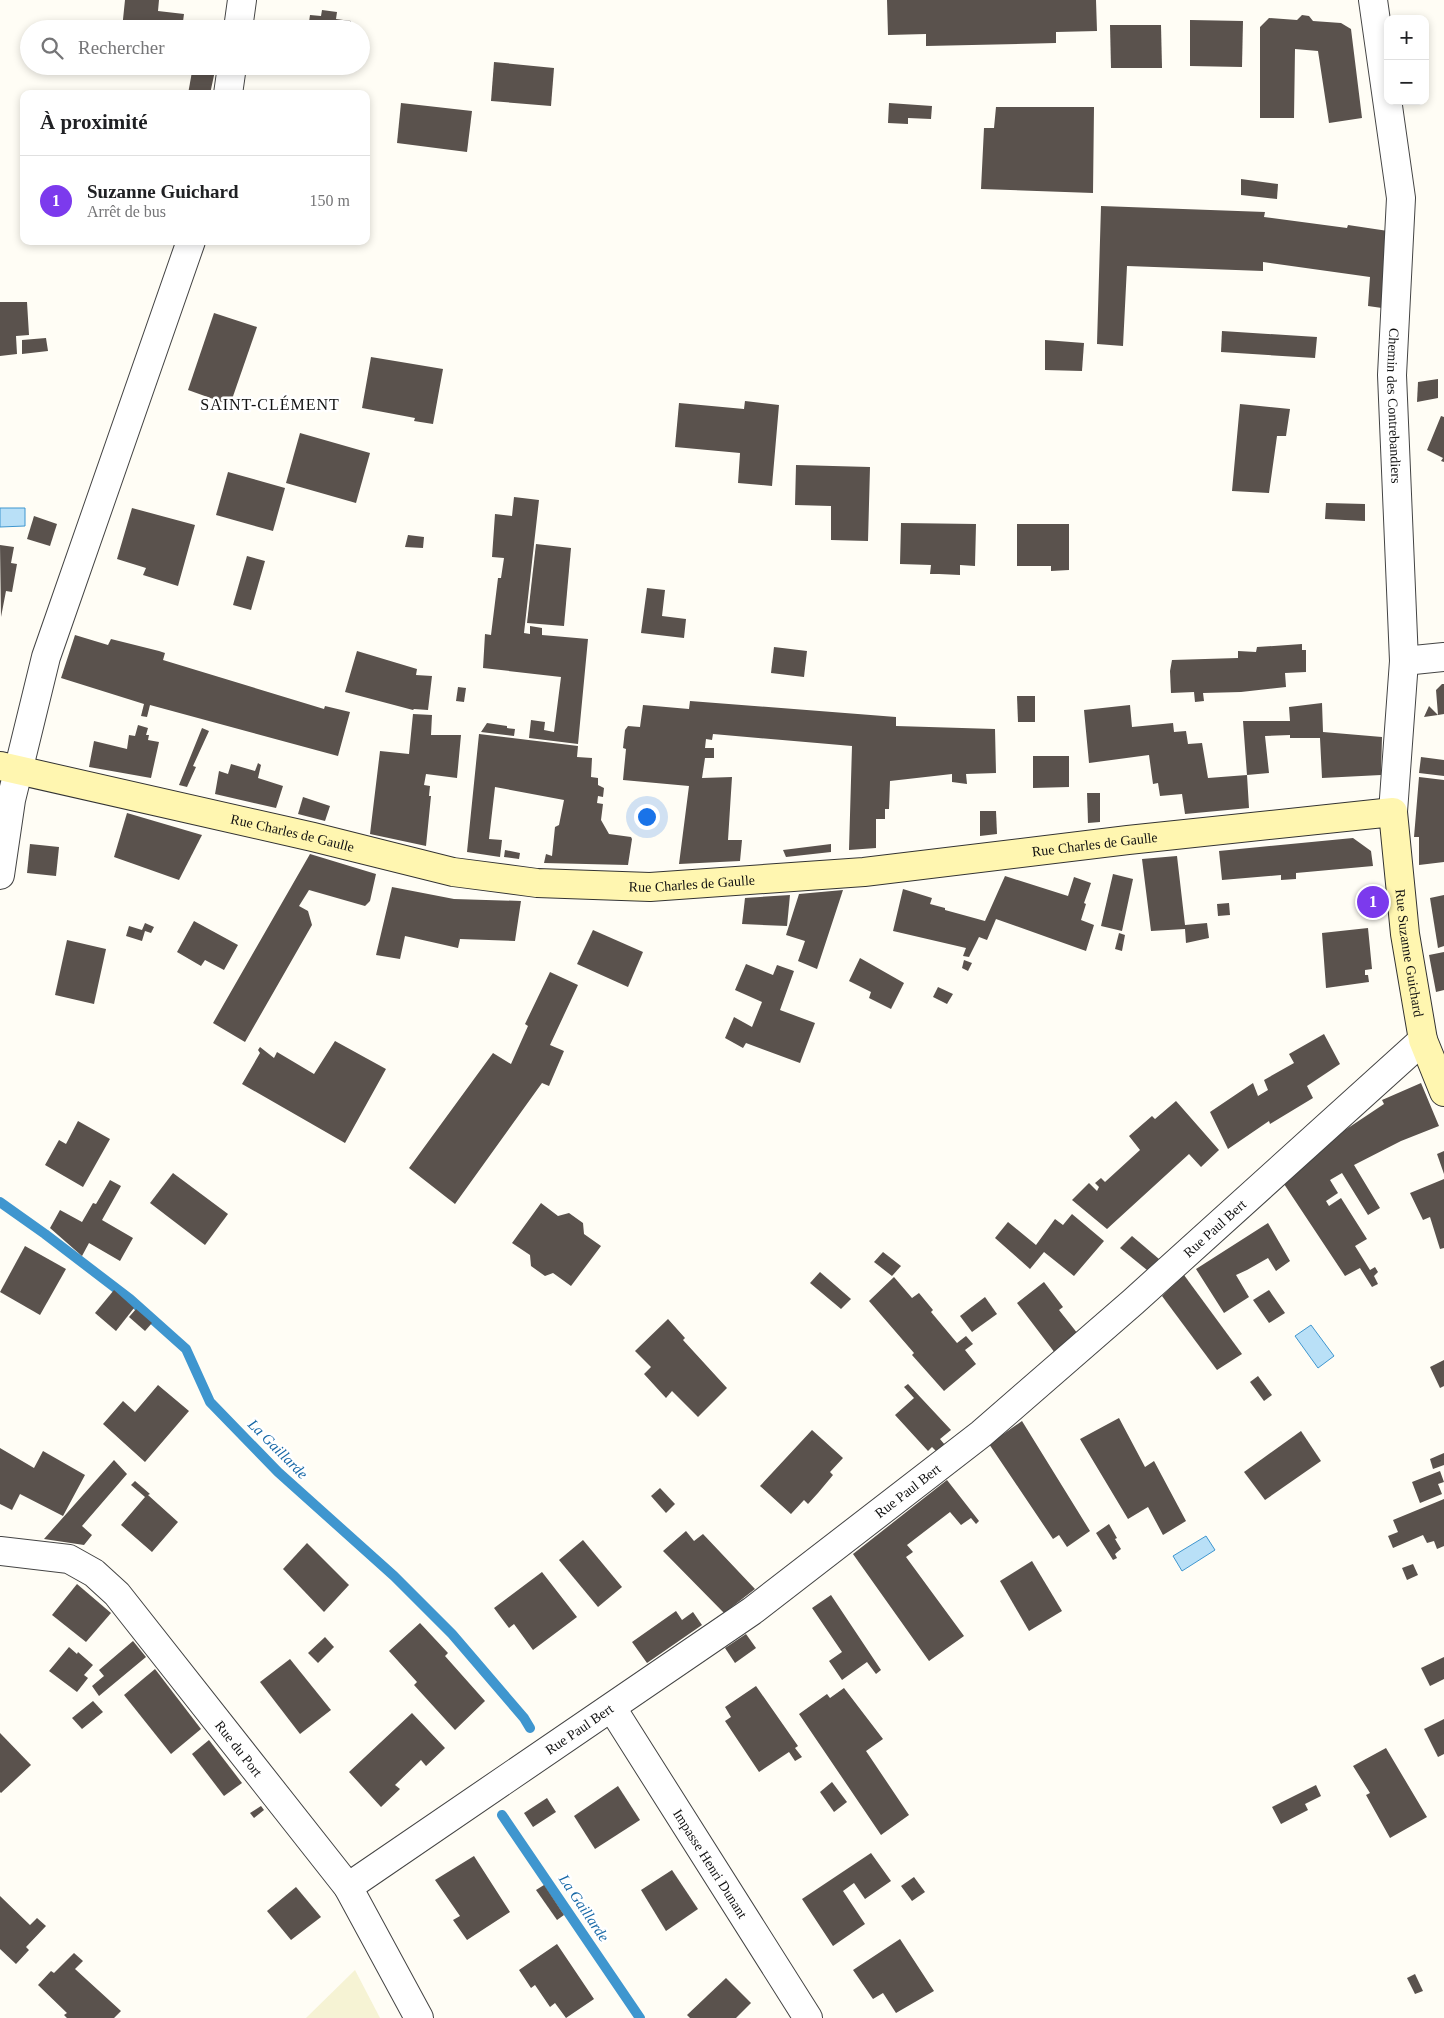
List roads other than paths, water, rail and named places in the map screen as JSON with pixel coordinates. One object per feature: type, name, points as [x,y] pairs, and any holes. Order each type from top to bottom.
[{"type":"street","points":[[239,20],[242,0]]},
{"type":"street","name":"Chemin des Contrebandiers","points":[[1373,0],[1400,198],[1392,375],[1404,662],[1393,812]]},
{"type":"street","points":[[229,90],[231,75]]},
{"type":"street","points":[[0,875],[11,800],[9,768],[190,245]]},
{"type":"street","points":[[1404,662],[1444,657]]},
{"type":"street","name":"Rue Charles de Gaulle","points":[[9,768],[313,837],[453,872],[537,884],[650,888],[864,872],[1128,840],[1393,812]]},
{"type":"street","name":"Rue Suzanne Guichard","points":[[1393,812],[1405,934],[1423,1040],[1444,1092]]},
{"type":"street","name":"Rue Paul Bert","points":[[348,1887],[752,1611],[981,1434],[1133,1302],[1423,1040]]},
{"type":"street","name":"Rue du Port","points":[[0,1551],[69,1559],[94,1573],[117,1594],[348,1887],[419,2018]]},
{"type":"street","name":"Impasse Henri Dunant","points":[[612,1708],[808,2018]]},
{"type":"water","points":[[0,508],[25,508],[25,526],[0,527]]},
{"type":"water","points":[[1311,1325],[1334,1356],[1318,1368],[1295,1336]]},
{"type":"water","points":[[1206,1536],[1215,1550],[1182,1571],[1173,1556]]},
{"type":"waterway","name":"La Gaillarde","points":[[0,1202],[130,1299],[186,1349],[210,1402],[278,1472],[394,1576],[452,1634],[524,1718],[530,1728]]},
{"type":"waterway","name":"La Gaillarde","points":[[502,1815],[640,2018]]},
{"type":"place","name":"Suzanne Guichard","points":[[1373,902]]},
{"type":"district","name":"SAINT-CLÉMENT","points":[[270,404]]}]
